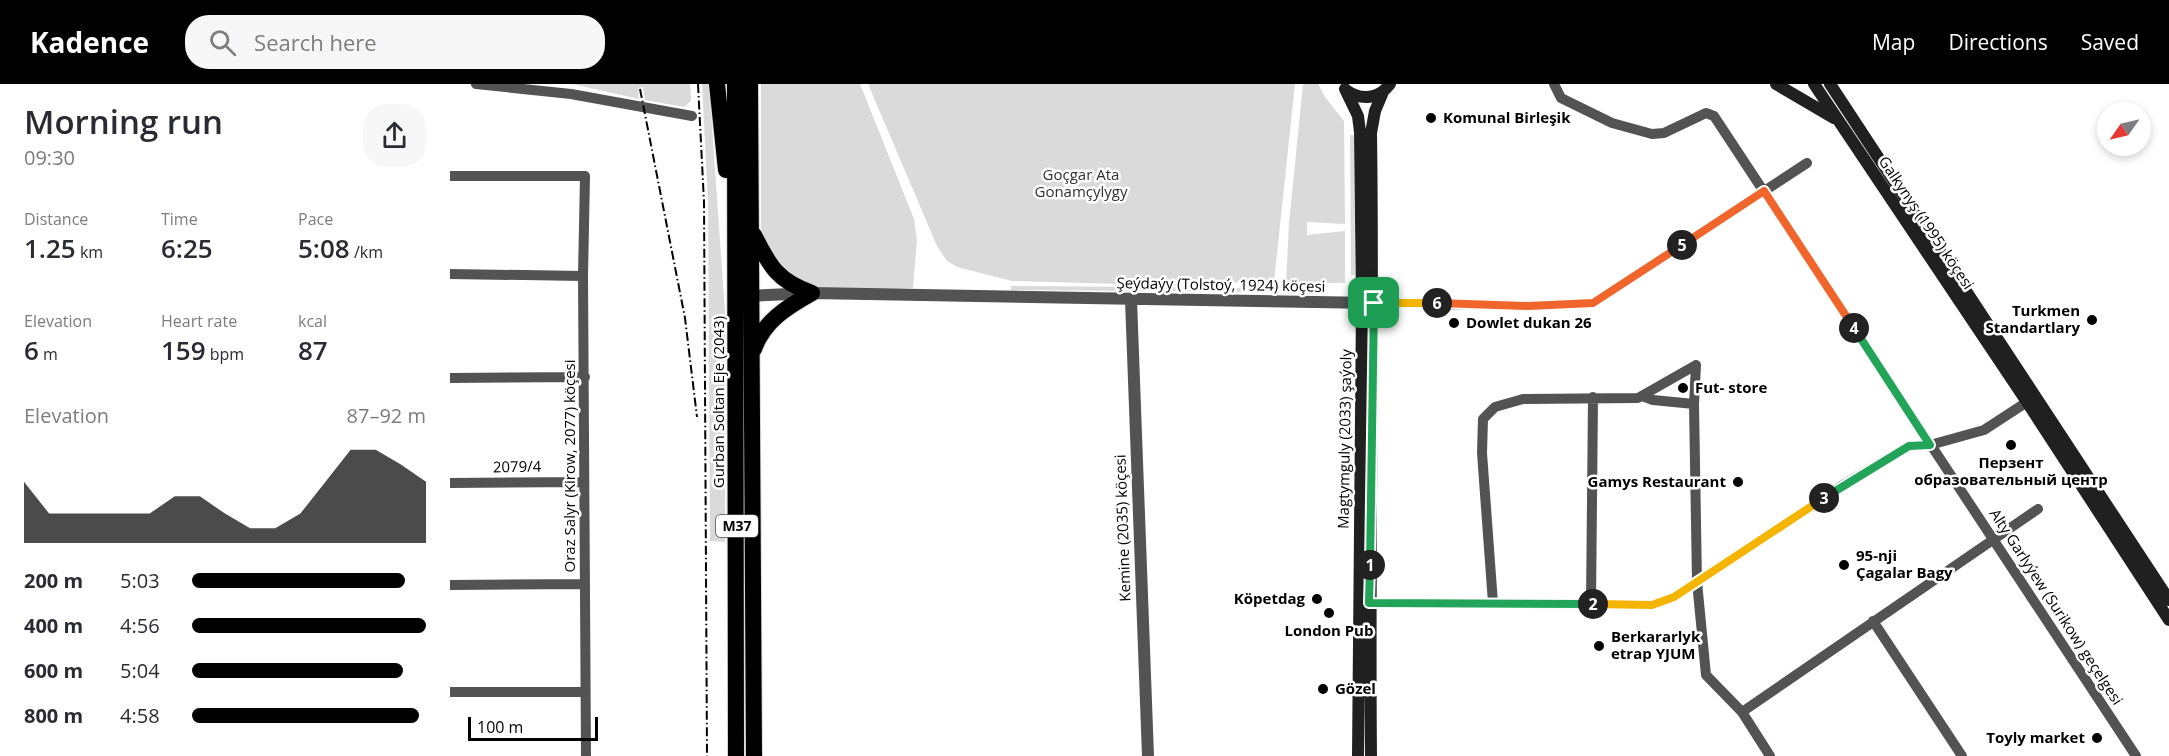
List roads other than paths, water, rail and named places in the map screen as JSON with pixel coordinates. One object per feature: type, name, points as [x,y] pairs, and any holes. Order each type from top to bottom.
[{"type":"highway","points":[[717,84],[736,264]]},
{"type":"highway","name":"Gurban Soltan Eje (2043)","points":[[735,84],[736,264],[745,296],[751,356],[754,756]]},
{"type":"highway","name":"Gurban Soltan Eje (2043)","points":[[736,756],[745,296],[751,230],[750,84]]},
{"type":"highway","name":"Gurban Soltan Eje (2043)","points":[[751,230],[776,274],[791,286],[812,294]]},
{"type":"highway","points":[[751,356],[758,338],[776,316],[812,294]]},
{"type":"main road","points":[[1776,84],[1840,121]]},
{"type":"main road","name":"Galkynyş (1995) köçesi","points":[[1814,84],[2027,402],[2169,620]]},
{"type":"main road","name":"Galkynyş (1995) köçesi","points":[[1830,84],[2169,600]]},
{"type":"main road","points":[[1839,97],[1844,84]]},
{"type":"main road","points":[[1343,87],[1364,98],[1389,86]]},
{"type":"main road","name":"Magtymguly (2033) şaýoly","points":[[1358,756],[1371,133],[1375,111],[1389,86]]},
{"type":"main road","name":"Magtymguly (2033) şaýoly","points":[[1343,87],[1358,116],[1360,132],[1368,303],[1371,756]]},
{"type":"street","points":[[476,84],[571,94],[692,116]]},
{"type":"street","name":"Alty Garlyýew (Surikow) geçelgesi","points":[[1554,84],[1561,98],[1604,119],[1642,131],[1664,133],[1701,115],[1711,113],[1714,116],[2136,756]]},
{"type":"street","name":"Şeýdaýy (Tolstoý, 1924) köçesi","points":[[745,296],[812,294],[1528,306],[1593,303],[1808,163]]},
{"type":"street","name":"Oraz Salyr (Kirow, 2077) köçesi","points":[[450,176],[585,176],[583,276],[586,756]]},
{"type":"street","points":[[450,274],[583,276]]},
{"type":"street","name":"Kemine (2035) köçesi","points":[[1131,300],[1148,756]]},
{"type":"street","points":[[1642,396],[1696,364],[1694,404],[1696,582],[1706,675],[1742,712],[1770,756]]},
{"type":"street","points":[[450,378],[585,377]]},
{"type":"street","points":[[1492,603],[1482,463],[1483,419],[1496,407],[1508,402],[1642,396],[1653,400],[1694,404]]},
{"type":"street","points":[[1592,604],[1593,397]]},
{"type":"street","points":[[1369,603],[1652,605],[1674,597],[1833,492],[1909,446],[1930,445],[1984,430],[2027,402]]},
{"type":"street","name":"2079/4","points":[[450,483],[584,482]]},
{"type":"street","points":[[1742,712],[2038,509]]},
{"type":"street","points":[[450,585],[585,584]]},
{"type":"street","points":[[1873,621],[1962,756]]},
{"type":"street","points":[[450,692],[585,692]]},
{"type":"railway","points":[[698,84],[704,202],[707,756]]},
{"type":"railway","points":[[640,89],[685,318],[697,417]]},
{"type":"place","name":"Komunal Birleşik","points":[[1431,118]]},
{"type":"place","name":"Turkmen Standartlary","points":[[2092,320]]},
{"type":"place","name":"Dowlet dukan 26","points":[[1454,323]]},
{"type":"place","name":"Fut- store","points":[[1683,388]]},
{"type":"place","name":"Перзент образовательный центр","points":[[2011,445]]},
{"type":"place","name":"Gamys Restaurant","points":[[1738,482]]},
{"type":"place","name":"95-nji Çagalar Bagy","points":[[1844,565]]},
{"type":"place","name":"Köpetdag","points":[[1317,599]]},
{"type":"place","name":"London Pub","points":[[1329,613]]},
{"type":"place","name":"Berkararlyk etrap YJUM","points":[[1599,646]]},
{"type":"place","name":"Gözel","points":[[1323,689]]},
{"type":"place","name":"Toyly market","points":[[2097,738]]},
{"type":"park label","name":"Goçgar Ata Gonamçylygy","points":[[1081,184]]}]
